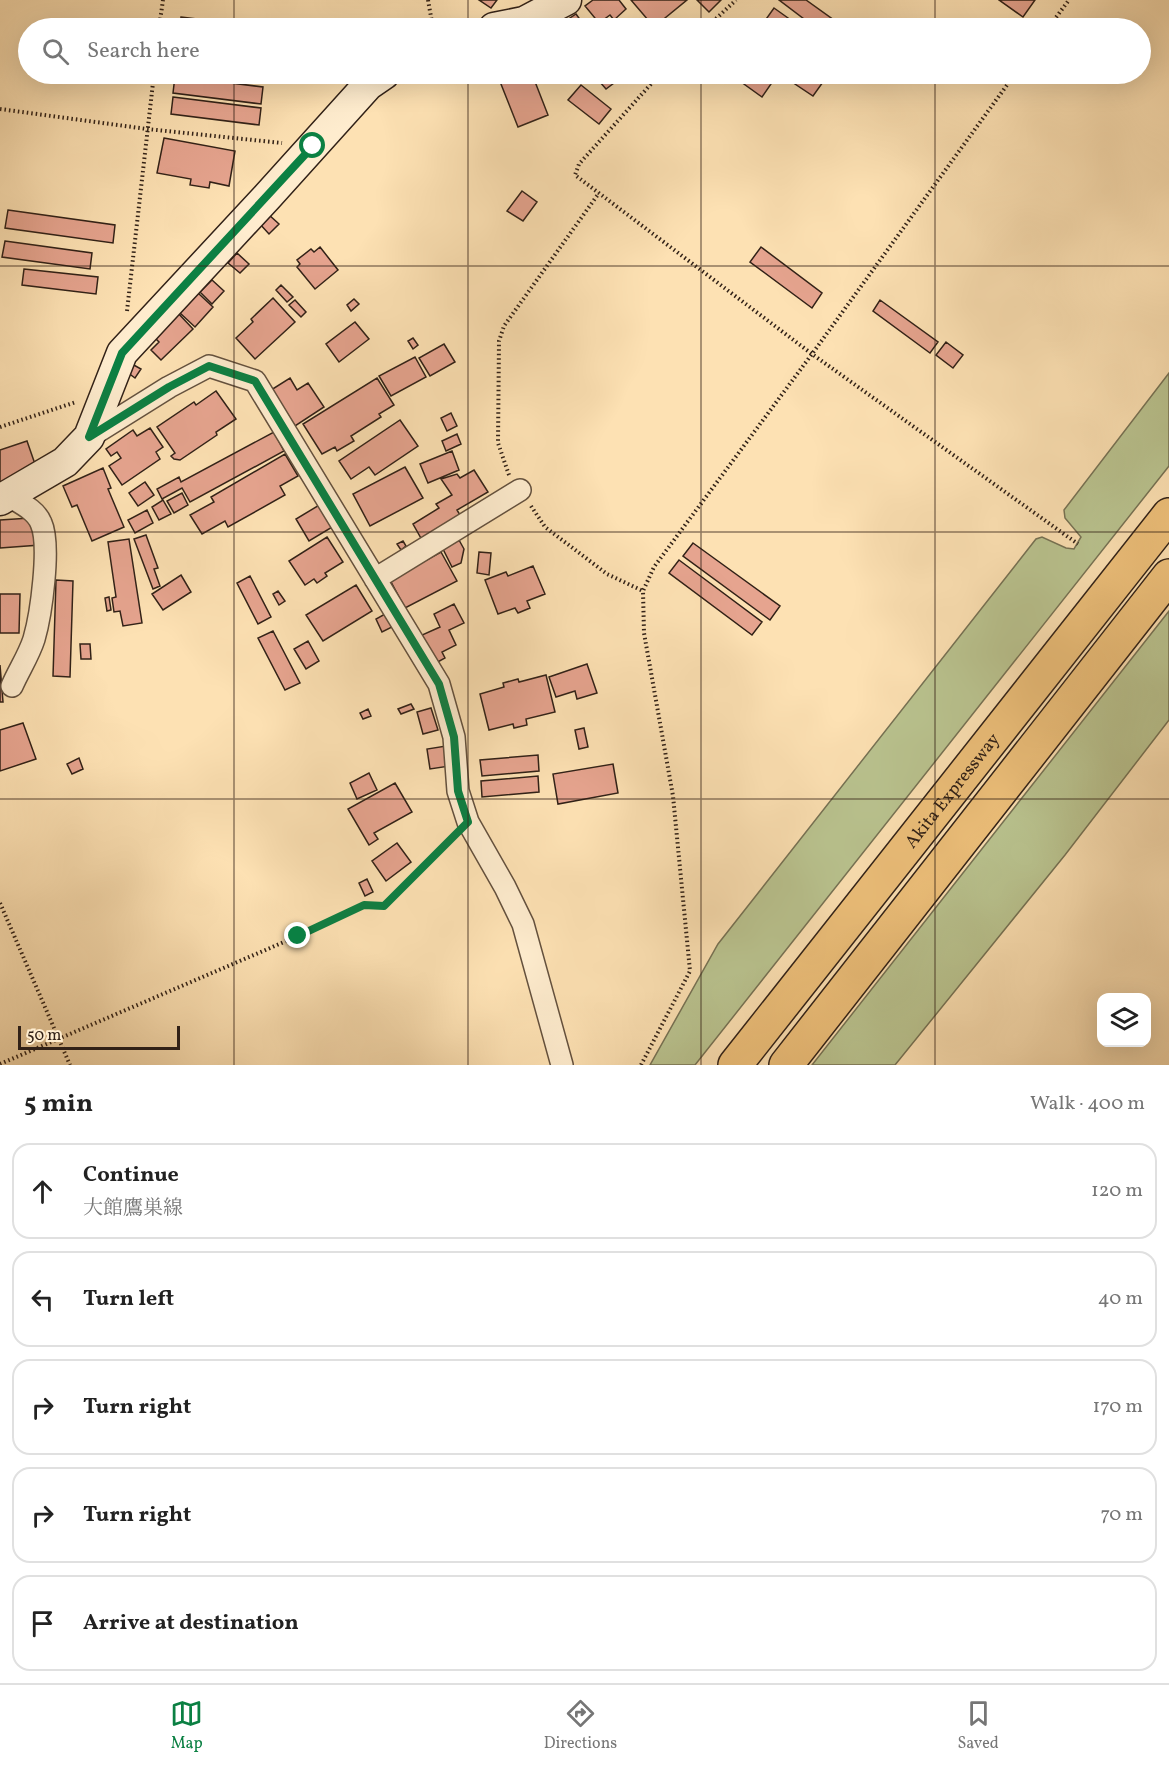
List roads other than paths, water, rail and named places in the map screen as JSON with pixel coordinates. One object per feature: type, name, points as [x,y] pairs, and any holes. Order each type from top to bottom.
[{"type":"highway","name":"Akita Expressway","points":[[735,1065],[1169,515]]},
{"type":"highway","points":[[786,1065],[1169,576]]},
{"type":"main road","points":[[532,18],[566,0]]},
{"type":"main road","points":[[5,498],[65,462],[89,437],[122,353],[369,84]]},
{"type":"street","points":[[89,437],[169,387],[209,366],[255,381],[439,684],[454,737],[458,791],[468,822],[523,924],[562,1065]]},
{"type":"street","points":[[375,579],[520,490]]},
{"type":"street","points":[[5,498],[33,512],[42,523],[45,549],[43,591],[34,640],[12,686]]}]
